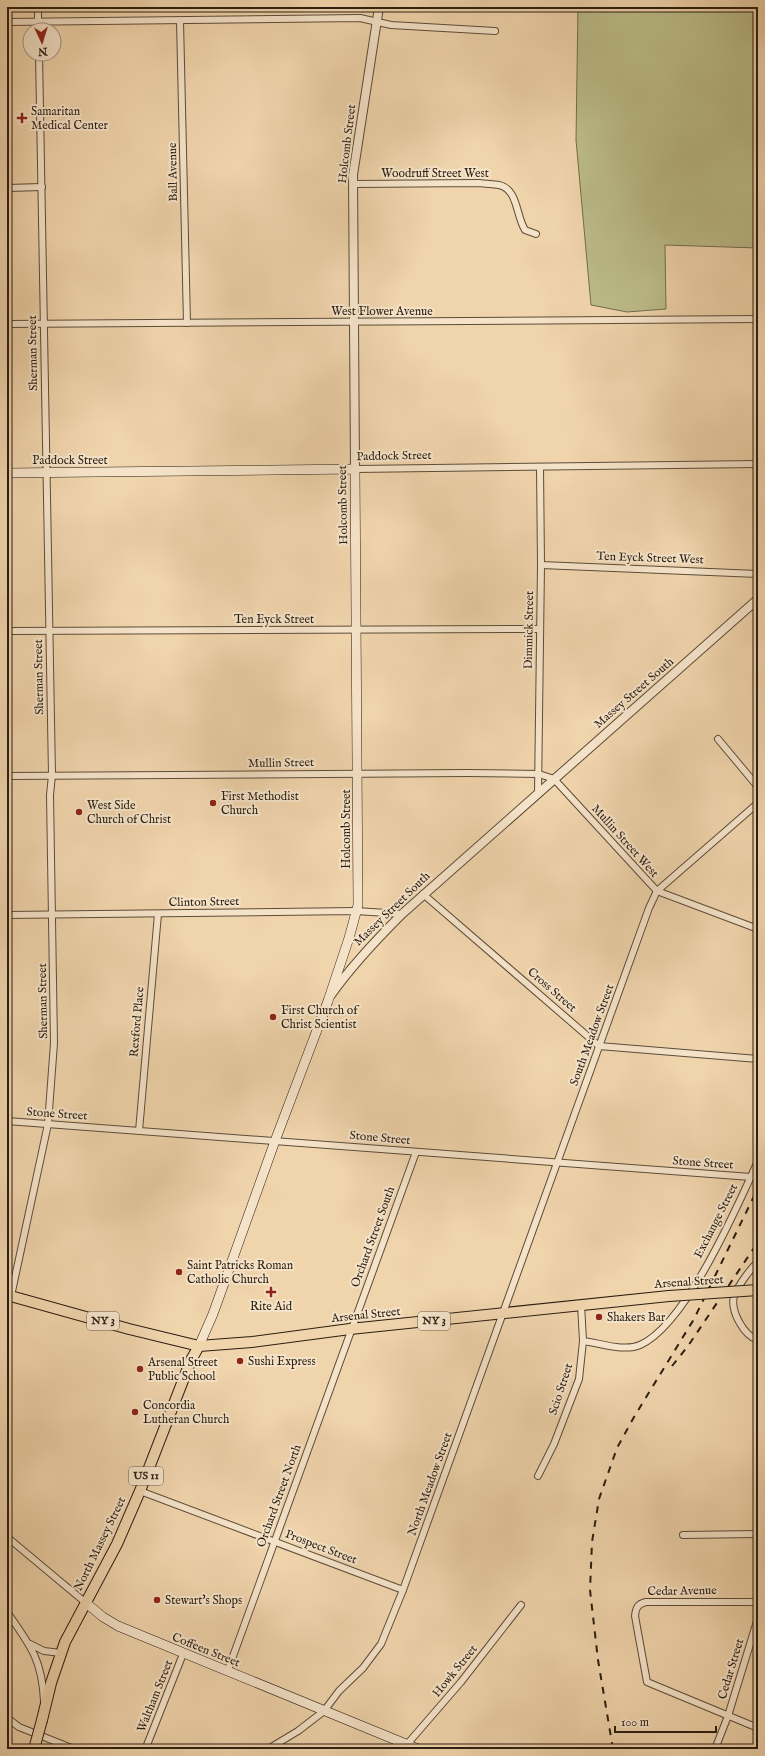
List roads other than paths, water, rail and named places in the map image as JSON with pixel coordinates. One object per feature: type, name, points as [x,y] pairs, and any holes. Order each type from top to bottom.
[{"type":"main road","name":"Paddock Street","points":[[7,473],[355,469]]},
{"type":"main road","name":"Holcomb Street","points":[[328,1000],[349,938],[358,905],[355,469]]},
{"type":"main road","name":"Massey Street South","points":[[198,1346],[213,1314],[275,1140],[328,1000]]},
{"type":"main road","name":"Arsenal Street","points":[[9,1295],[129,1329],[198,1346],[252,1342],[350,1329],[581,1304],[758,1290]]},
{"type":"main road","name":"North Massey Street","points":[[44,1710],[65,1642],[117,1544],[140,1491],[191,1360],[198,1346]]},
{"type":"main road","name":"Coffeen Street","points":[[86,1603],[103,1617],[118,1626],[184,1654],[228,1670],[405,1747],[418,1749]]},
{"type":"main road","name":"US 11","points":[[34,1749],[44,1710]]},
{"type":"street","points":[[38,7],[38,22],[360,18],[391,25],[495,32]]},
{"type":"street","name":"Holcomb Street","points":[[355,469],[353,175],[379,7]]},
{"type":"street","name":"Ball Avenue","points":[[180,21],[187,323]]},
{"type":"street","points":[[7,22],[22,22]]},
{"type":"street","name":"Sherman Street","points":[[9,1295],[48,1124],[54,1043],[52,775],[39,62]]},
{"type":"street","name":"Woodruff Street West","points":[[353,184],[479,183],[500,185],[507,189],[512,197],[521,225],[525,230],[536,234]]},
{"type":"street","points":[[7,188],[42,188]]},
{"type":"street","name":"West Flower Avenue","points":[[7,324],[758,320]]},
{"type":"street","name":"Paddock Street","points":[[355,469],[758,464]]},
{"type":"street","name":"Dimmick Street","points":[[538,793],[541,565],[540,467]]},
{"type":"street","name":"Ten Eyck Street West","points":[[541,565],[758,574]]},
{"type":"street","name":"Massey Street South","points":[[328,1000],[349,969],[368,947],[423,894],[758,599]]},
{"type":"street","name":"Ten Eyck Street","points":[[7,632],[540,629]]},
{"type":"street","points":[[718,739],[758,787]]},
{"type":"street","name":"Mullin Street","points":[[7,776],[358,773],[539,774],[554,779]]},
{"type":"street","name":"Mullin Street West","points":[[554,779],[657,891],[758,929]]},
{"type":"street","name":"South Meadow Street","points":[[502,1313],[516,1280],[649,908],[657,891],[758,803]]},
{"type":"street","name":"Cross Street","points":[[423,894],[599,1046]]},
{"type":"street","name":"Clinton Street","points":[[7,915],[356,911],[402,914]]},
{"type":"street","name":"Rexford Place","points":[[139,1131],[158,914]]},
{"type":"street","points":[[599,1046],[758,1060]]},
{"type":"street","name":"Stone Street","points":[[7,1121],[751,1177]]},
{"type":"street","name":"Orchard Street South","points":[[350,1329],[416,1152]]},
{"type":"street","name":"Exchange Street","points":[[583,1341],[628,1348],[640,1345],[670,1322],[678,1313],[719,1242],[758,1161]]},
{"type":"street","points":[[758,1262],[751,1269],[734,1297],[736,1312],[741,1326],[750,1337],[758,1340]]},
{"type":"street","name":"Scio Street","points":[[538,1476],[554,1444],[579,1379],[583,1341],[581,1304]]},
{"type":"street","name":"North Meadow Street","points":[[268,1749],[298,1731],[324,1711],[339,1691],[371,1658],[381,1644],[403,1590],[502,1313]]},
{"type":"street","name":"Orchard Street North","points":[[228,1670],[350,1329]]},
{"type":"street","name":"Prospect Street","points":[[140,1491],[403,1590]]},
{"type":"street","points":[[683,1535],[758,1534]]},
{"type":"street","name":"Coffeen Street","points":[[7,1537],[86,1603]]},
{"type":"street","name":"Cedar Avenue","points":[[728,1716],[647,1682],[635,1616],[636,1607],[640,1603],[656,1601],[758,1602]]},
{"type":"street","name":"Howk Street","points":[[405,1747],[461,1682],[521,1605]]},
{"type":"street","points":[[7,1612],[30,1644],[41,1672],[44,1710]]},
{"type":"street","name":"Cedar Street","points":[[715,1749],[728,1716],[758,1618]]},
{"type":"street","points":[[30,1644],[44,1651],[61,1654]]},
{"type":"street","name":"Waltham Street","points":[[147,1745],[184,1654]]},
{"type":"street","points":[[728,1716],[758,1728]]},
{"type":"street","points":[[7,1718],[19,1726],[74,1749]]},
{"type":"railway","points":[[613,1749],[598,1660],[590,1590],[592,1542],[599,1499],[617,1448],[634,1417],[694,1319],[758,1188]]},
{"type":"railway","points":[[672,1366],[688,1346],[758,1242]]},
{"type":"place","name":"Samaritan Medical Center","points":[[22,118]]},
{"type":"place","name":"First Methodist Church","points":[[213,803]]},
{"type":"place","name":"West Side Church of Christ","points":[[79,812]]},
{"type":"place","name":"First Church of Christ Scientist","points":[[273,1017]]},
{"type":"place","name":"Saint Patricks Roman Catholic Church","points":[[179,1272]]},
{"type":"place","name":"Rite Aid","points":[[271,1292]]},
{"type":"place","name":"Shakers Bar","points":[[599,1317]]},
{"type":"place","name":"Sushi Express","points":[[240,1361]]},
{"type":"place","name":"Arsenal Street Public School","points":[[140,1369]]},
{"type":"place","name":"Concordia Lutheran Church","points":[[135,1412]]},
{"type":"place","name":"Stewart's Shops","points":[[157,1600]]}]
